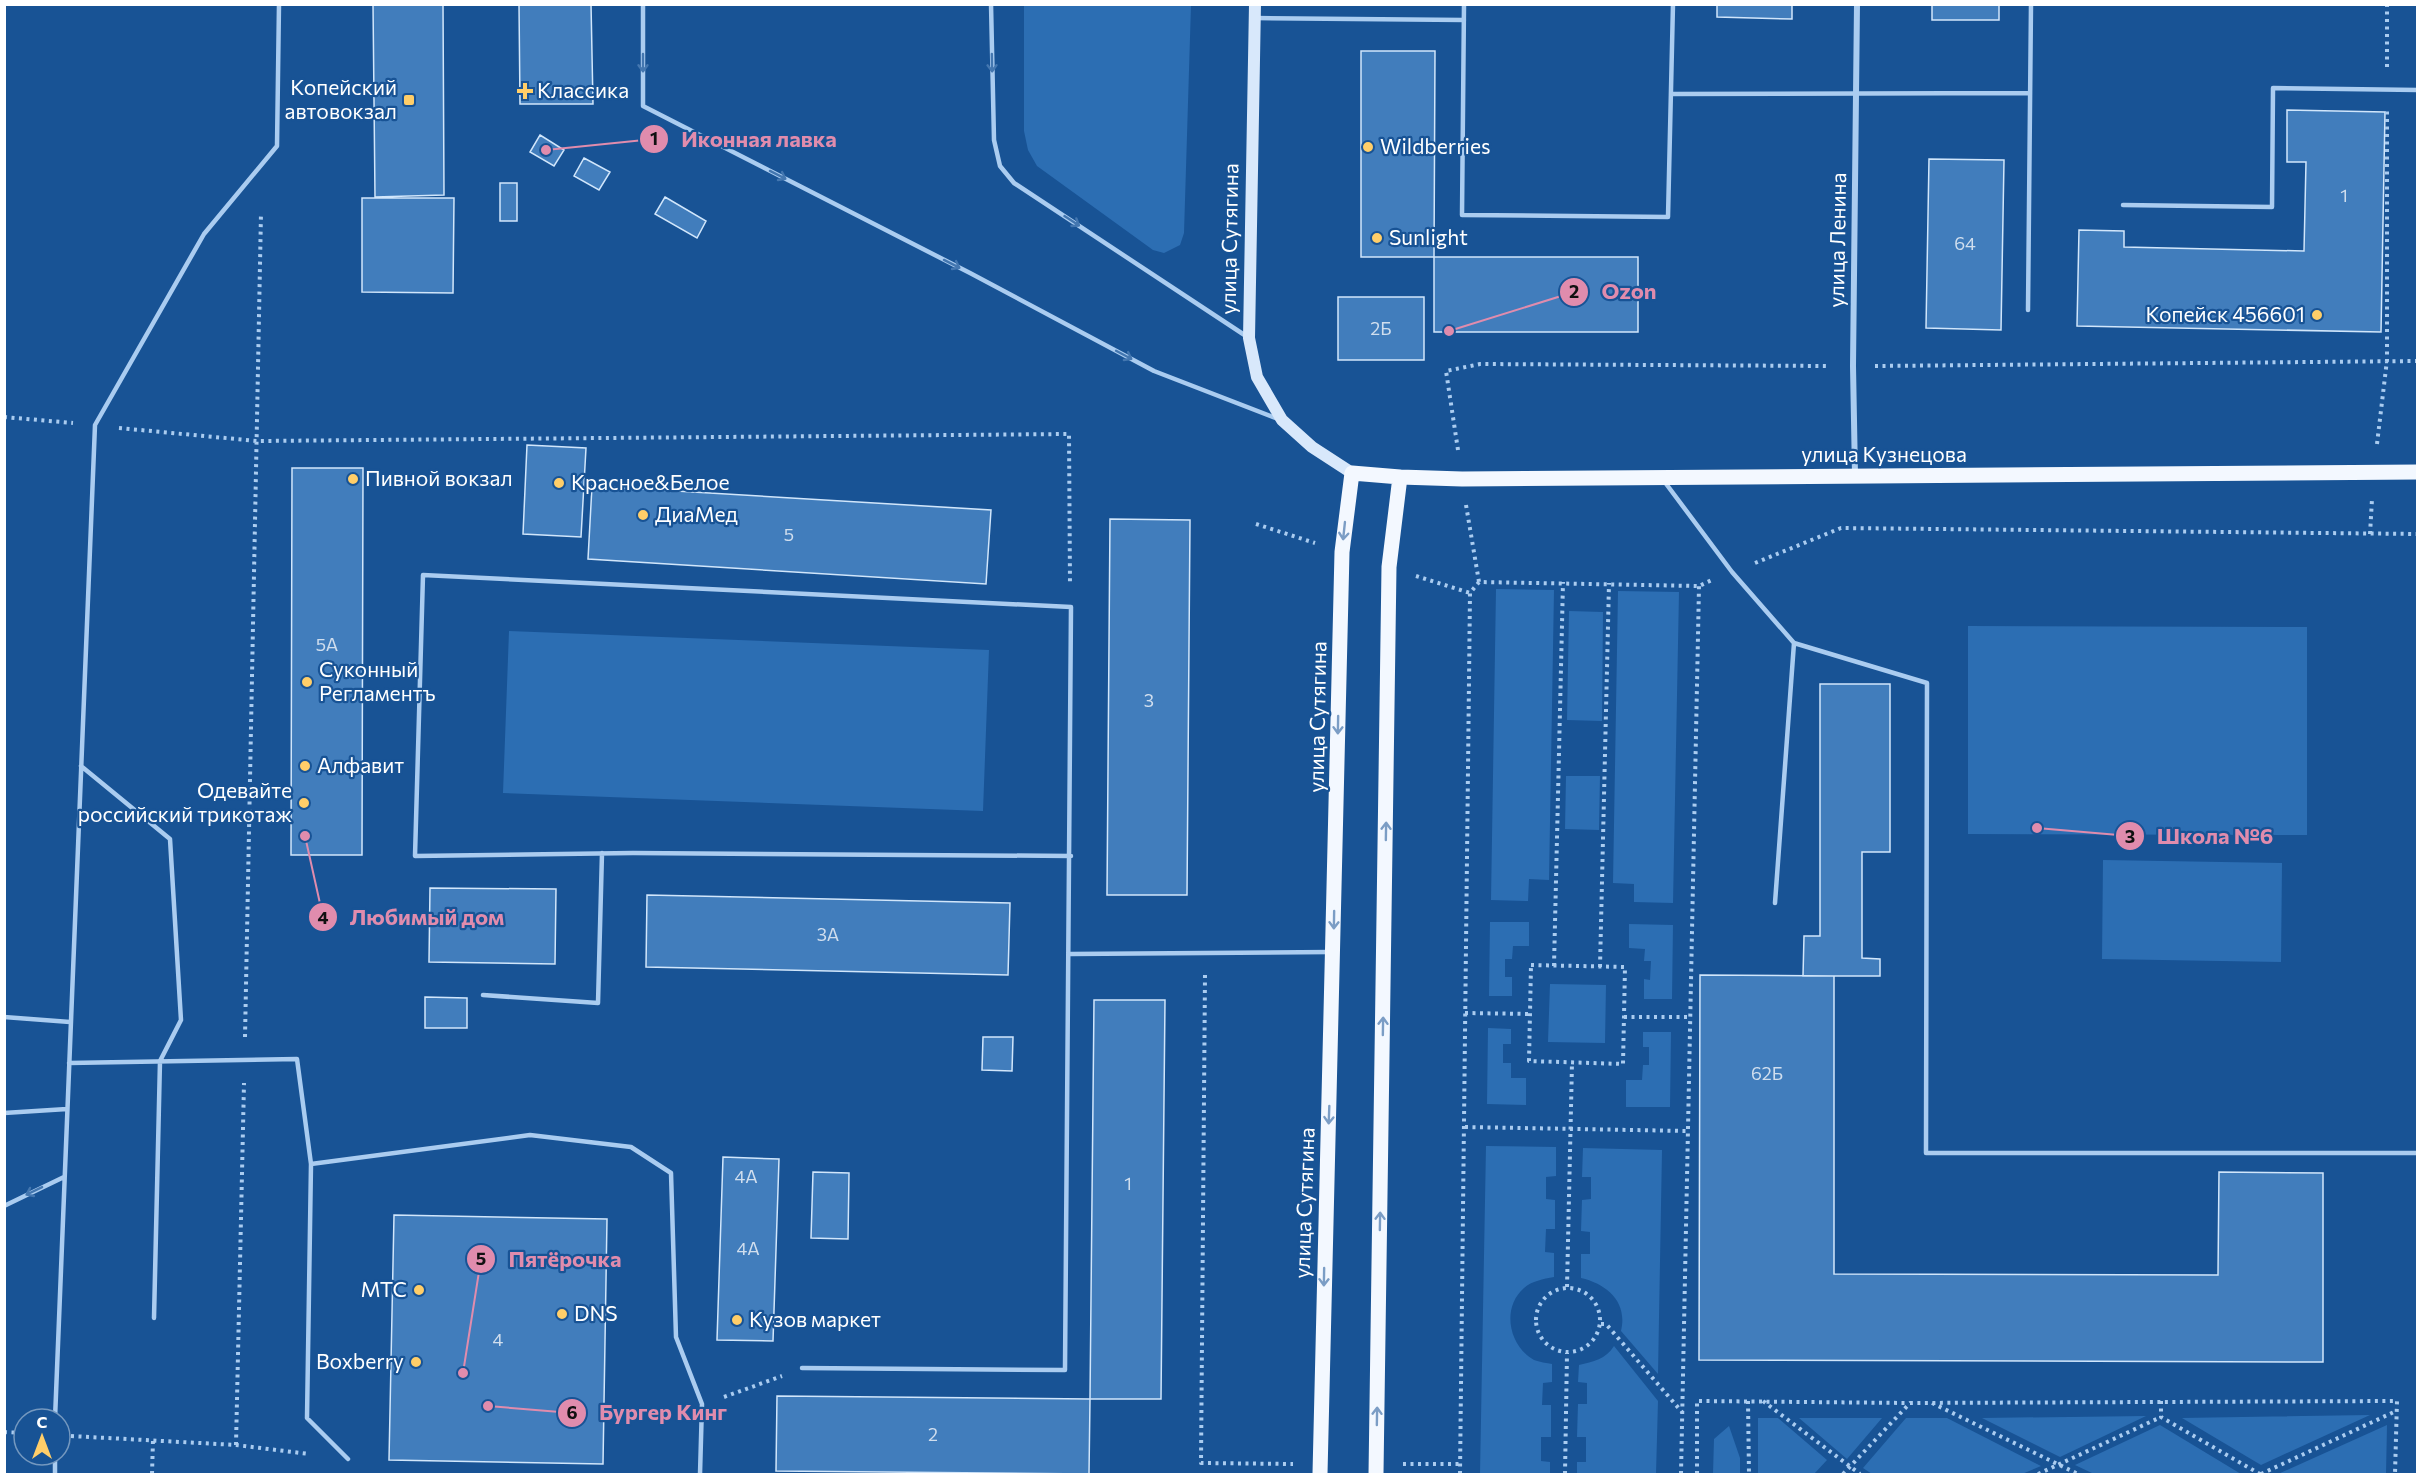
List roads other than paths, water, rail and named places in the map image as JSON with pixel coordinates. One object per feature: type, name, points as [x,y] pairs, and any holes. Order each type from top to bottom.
[{"type":"main road","name":"улица Кузнецова","points":[[1352,473],[1400,477],[1661,477],[2418,472]]},
{"type":"main road","name":"улица Сутягина","points":[[1320,1469],[1342,552],[1352,473]]},
{"type":"main road","points":[[1376,1469],[1389,567],[1400,477]]},
{"type":"street","name":"улица Сутягина","points":[[1256,4],[1249,338],[1257,377],[1282,420],[1312,447],[1352,473]]},
{"type":"street","name":"улица Ленина","points":[[1855,476],[1853,366],[1857,4]]},
{"type":"lane","points":[[56,1407],[95,425],[204,234],[277,146],[279,4]]},
{"type":"lane","points":[[643,4],[643,106],[970,273],[1154,371],[1282,420]]},
{"type":"lane","points":[[991,4],[994,140],[1000,165],[1014,183],[1249,338]]},
{"type":"lane","points":[[1464,4],[1462,215],[1668,217],[1673,4]]},
{"type":"lane","points":[[2028,310],[2031,4]]},
{"type":"lane","points":[[1255,18],[1464,20]]},
{"type":"lane","points":[[2122,205],[2272,207],[2273,88],[2418,90]]},
{"type":"lane","points":[[1671,94],[2030,93]]},
{"type":"lane","points":[[1661,477],[1732,572],[1794,643],[1927,683],[1926,1153],[2418,1153]]},
{"type":"lane","points":[[802,1368],[1065,1370],[1071,954],[1071,856],[1071,607],[423,575],[415,856],[602,853],[1071,856]]},
{"type":"lane","points":[[1775,903],[1794,643]]},
{"type":"lane","points":[[81,766],[170,839],[181,1020],[160,1061],[154,1318]]},
{"type":"lane","points":[[483,995],[598,1003],[602,853]]},
{"type":"lane","points":[[1071,954],[1334,952]]},
{"type":"lane","points":[[4,1017],[70,1022]]},
{"type":"lane","points":[[69,1063],[297,1059],[311,1164],[307,1418],[348,1459]]},
{"type":"lane","points":[[4,1113],[67,1109]]},
{"type":"lane","points":[[311,1164],[530,1136],[631,1147],[671,1173],[676,1337],[702,1404],[700,1474]]},
{"type":"lane","points":[[4,1206],[64,1177]]},
{"type":"place","name":"Классика","points":[[525,91]]},
{"type":"place","name":"Копейский автовокзал","points":[[409,100]]},
{"type":"place","name":"Wildberries","points":[[1368,147]]},
{"type":"place","name":"Иконная лавка","points":[[546,150]]},
{"type":"place","name":"Sunlight","points":[[1377,238]]},
{"type":"place","name":"Копейск 456601","points":[[2317,315]]},
{"type":"place","name":"Ozon","points":[[1449,331]]},
{"type":"place","name":"Пивной вокзал","points":[[353,479]]},
{"type":"place","name":"Красное&Белое","points":[[559,483]]},
{"type":"place","name":"ДиаМед","points":[[643,515]]},
{"type":"place","name":"Суконный Регламентъ","points":[[307,682]]},
{"type":"place","name":"Алфавит","points":[[305,766]]},
{"type":"place","name":"Одевайте российский трикотаж","points":[[304,803]]},
{"type":"place","name":"Школа №6","points":[[2037,828]]},
{"type":"place","name":"Любимый дом","points":[[305,836]]},
{"type":"place","name":"МТС","points":[[419,1290]]},
{"type":"place","name":"DNS","points":[[562,1314]]},
{"type":"place","name":"Кузов маркет","points":[[737,1320]]},
{"type":"place","name":"Boxberry","points":[[416,1362]]},
{"type":"place","name":"Пятёрочка","points":[[463,1373]]},
{"type":"place","name":"Бургер Кинг","points":[[488,1406]]}]
